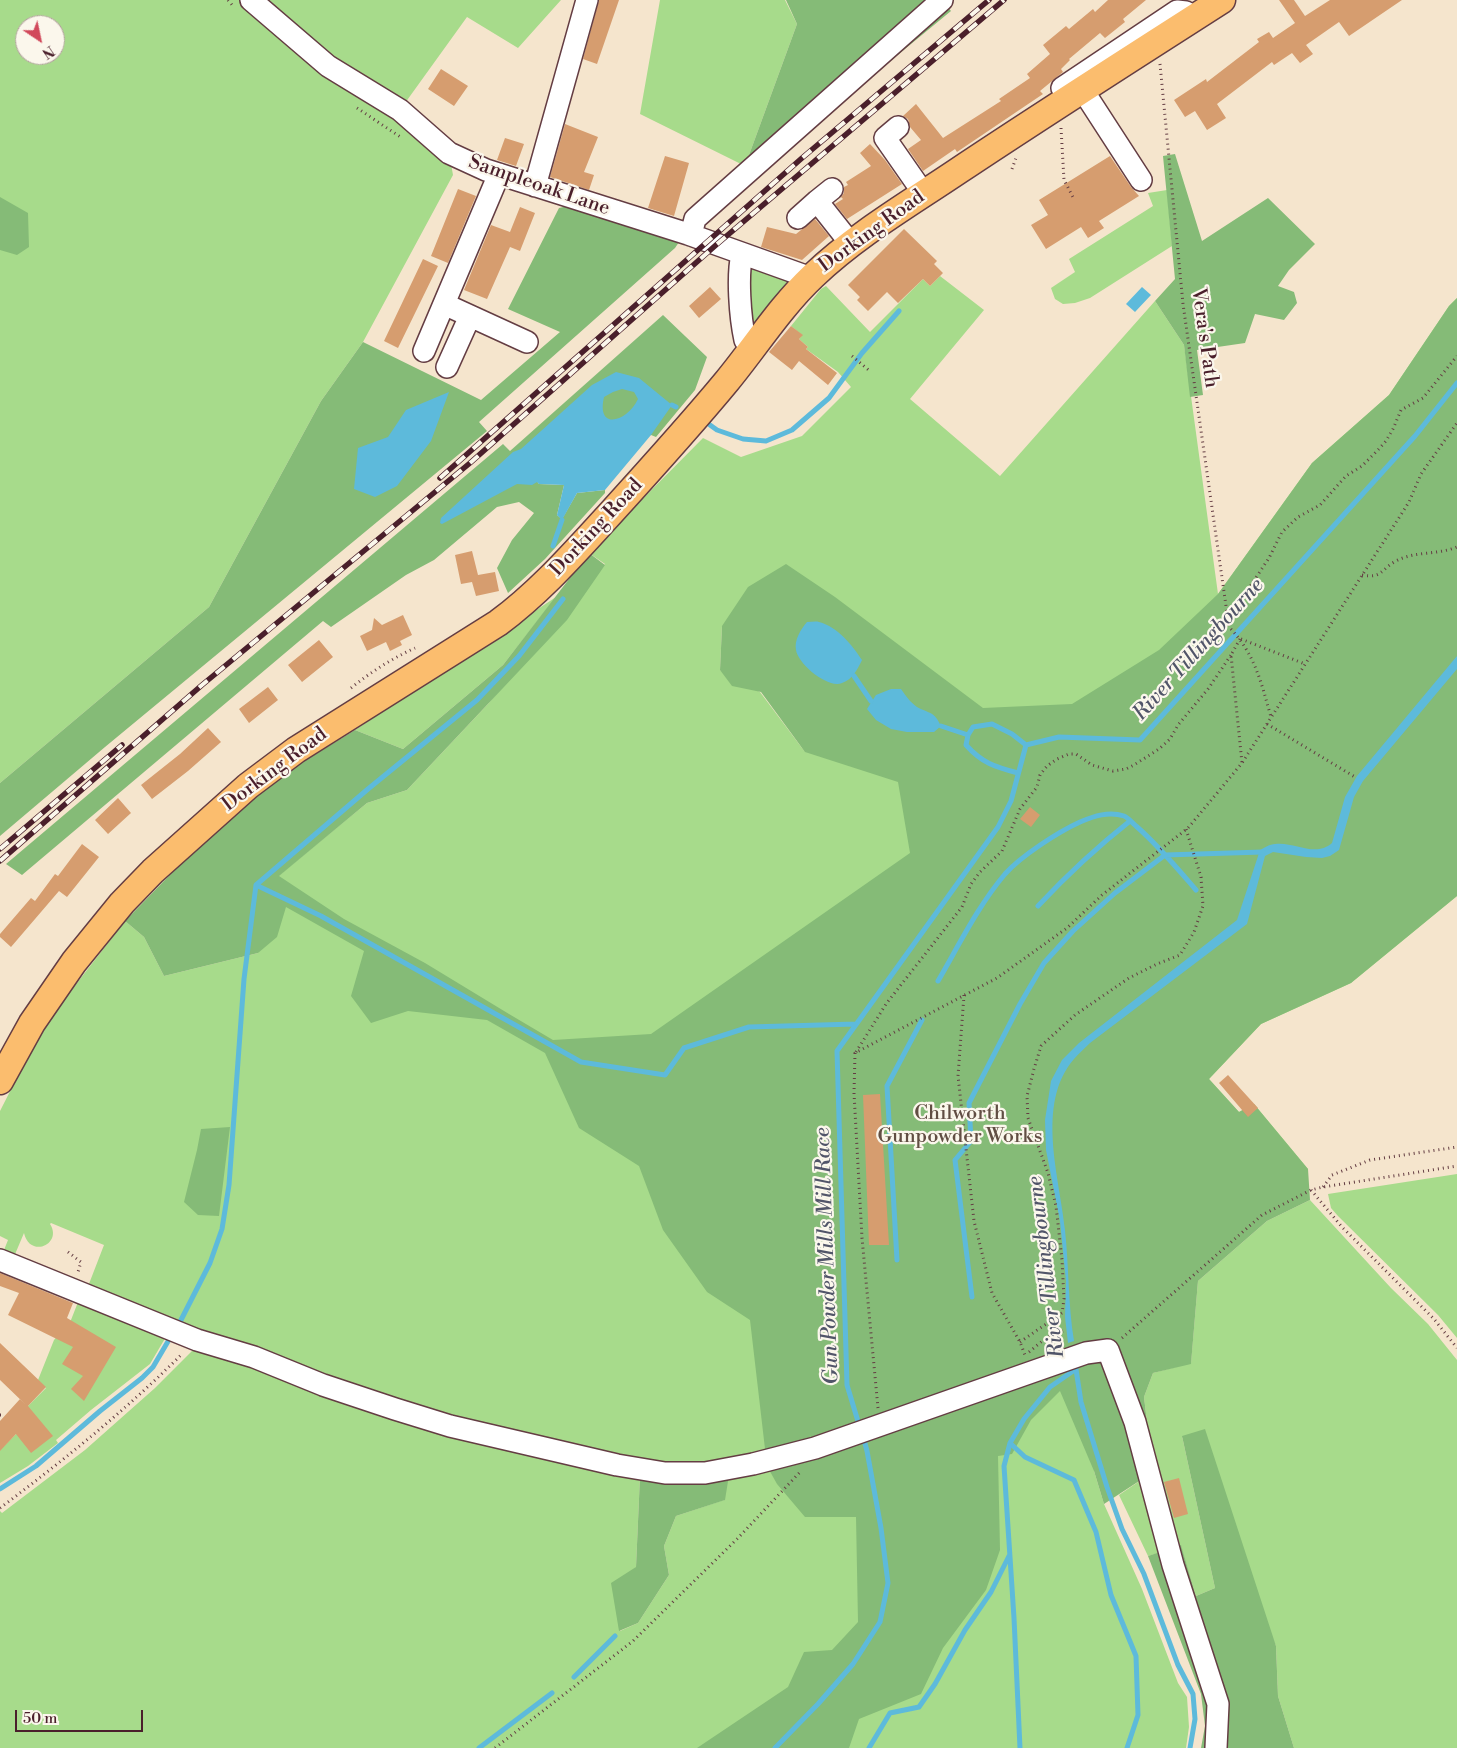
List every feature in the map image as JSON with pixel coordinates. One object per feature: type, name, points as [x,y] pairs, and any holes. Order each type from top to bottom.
[{"type":"main road","name":"Dorking Road","points":[[0,1081],[32,1022],[74,962],[122,903],[153,870],[248,786],[296,750],[498,623],[517,609],[550,579],[654,466],[703,410],[811,278],[851,244],[924,194],[1043,107],[1082,89],[1104,68],[1194,18],[1222,0]]},
{"type":"street","name":"Sampleoak Lane","points":[[251,0],[328,66],[400,110],[449,153],[499,174],[691,235],[811,278]]},
{"type":"street","points":[[535,186],[586,0]]},
{"type":"street","points":[[691,235],[695,220],[942,0]]},
{"type":"street","points":[[1043,107],[1104,68]]},
{"type":"street","points":[[1082,89],[1141,180]]},
{"type":"street","points":[[887,137],[924,194]]},
{"type":"street","points":[[424,352],[499,174]]},
{"type":"street","points":[[798,218],[824,195],[851,244]]},
{"type":"street","points":[[742,254],[739,276],[743,330],[745,340],[755,346]]},
{"type":"street","points":[[444,304],[527,342]]},
{"type":"street","points":[[447,367],[470,316]]},
{"type":"street","points":[[0,1260],[197,1340],[254,1357],[323,1385],[450,1426],[617,1465],[665,1473],[706,1473],[753,1464],[815,1448],[879,1426],[1025,1366],[1063,1361],[1086,1353],[1108,1350],[1135,1422],[1173,1565],[1218,1704],[1216,1748]]},
{"type":"path","name":"Vera's Path","points":[[1159,55],[1183,304],[1229,625]]},
{"type":"path","points":[[1043,107],[1062,131],[1064,180],[1074,197]]},
{"type":"path","points":[[852,356],[871,372]]},
{"type":"path","points":[[1271,717],[1260,676],[1252,657],[1229,625],[1248,597],[1248,591],[1269,558],[1282,532],[1298,517],[1320,505],[1346,476],[1362,466],[1386,442],[1401,410],[1423,398],[1457,356]]},
{"type":"path","points":[[855,1053],[997,978],[1066,928],[1102,896],[1186,829],[1242,763],[1409,502],[1421,474],[1457,423]]},
{"type":"path","points":[[1362,575],[1371,577],[1380,574],[1396,561],[1443,552],[1457,547]]},
{"type":"path","points":[[1240,639],[1306,664]]},
{"type":"path","points":[[879,1426],[862,1238],[854,1092],[855,1053],[886,1004],[962,907],[976,878],[1002,850],[1020,809],[1034,792],[1040,775],[1047,766],[1069,754],[1076,754],[1092,765],[1113,771],[1126,769],[1159,749],[1170,738],[1217,676],[1240,639]]},
{"type":"path","points":[[1231,655],[1242,763]]},
{"type":"path","points":[[1267,724],[1355,777]]},
{"type":"path","points":[[1020,1342],[1062,1313],[1064,1299],[1056,1206],[1048,1173],[1028,1118],[1027,1096],[1041,1046],[1075,1014],[1095,1000],[1129,978],[1156,964],[1180,955],[1194,932],[1203,906],[1202,877],[1186,829]]},
{"type":"path","points":[[964,995],[958,1076],[974,1222],[992,1293],[1020,1342],[1025,1366]]},
{"type":"path","points":[[1322,1187],[1332,1175],[1370,1160],[1457,1147]]},
{"type":"path","points":[[1108,1350],[1262,1215],[1311,1190],[1322,1187],[1457,1166]]},
{"type":"path","points":[[1311,1190],[1342,1227],[1434,1319],[1457,1348]]},
{"type":"path","points":[[1025,1366],[1030,1351],[1046,1338],[1063,1331]]},
{"type":"path","points":[[0,1508],[85,1442],[145,1391],[197,1340]]},
{"type":"path","points":[[495,1748],[633,1641],[738,1538],[805,1466],[815,1448]]},
{"type":"green space","points":[[0,0],[561,0],[518,48],[467,17],[400,110],[449,153],[453,175],[363,342],[321,401],[209,607],[0,783]]},
{"type":"green space","points":[[660,0],[785,0],[797,24],[745,166],[640,114]]},
{"type":"green space","points":[[786,0],[942,0],[951,11],[837,105],[745,166],[797,24]]},
{"type":"green space","points":[[1175,154],[1202,241],[1268,198],[1315,244],[1289,270],[1278,286],[1294,292],[1297,303],[1284,320],[1255,314],[1245,343],[1197,350],[1203,395],[1190,397],[1184,345],[1155,301],[1175,279],[1163,156]]},
{"type":"green space","points":[[1167,190],[1172,246],[1090,298],[1075,303],[1063,304],[1055,299],[1051,288],[1075,272],[1069,259],[1153,206],[1148,193]]},
{"type":"green space","points":[[0,197],[28,213],[29,247],[17,255],[0,250]]},
{"type":"green space","points":[[585,202],[685,233],[675,248],[479,422],[487,431],[0,836],[0,783],[209,607],[321,401],[363,342],[481,400],[560,332],[508,309],[559,208]]},
{"type":"green space","points":[[740,261],[811,278],[755,346]]},
{"type":"green space","points":[[940,276],[984,310],[910,399],[1000,476],[1155,301],[1184,345],[1218,594],[1312,463],[1389,395],[1449,306],[1457,298],[1457,896],[1351,983],[1261,1024],[1209,1079],[1239,1112],[1254,1104],[1308,1169],[1276,1186],[1180,1276],[1094,1471],[1104,1504],[1142,1589],[1178,1683],[1187,1697],[1189,1727],[1186,1748],[0,1748],[0,1511],[2,1513],[85,1450],[155,1388],[198,1345],[640,1476],[636,1567],[620,1631],[638,1623],[669,1575],[664,1546],[676,1516],[724,1500],[704,1466],[640,1464],[399,1402],[87,1289],[104,1245],[51,1223],[52,1238],[44,1246],[32,1245],[27,1241],[24,1233],[13,1259],[2,1255],[8,1240],[0,1236],[0,1111],[26,1060],[56,1010],[125,921],[144,937],[164,976],[258,953],[278,876],[367,803],[407,790],[488,704],[605,564],[589,553],[703,438],[741,457],[802,436],[851,387],[838,372],[806,349],[808,347],[799,339],[802,335],[791,326],[821,289],[826,286],[870,332],[923,279],[930,286]],"holes":[[[722,626],[805,752],[760,692],[720,670]]]},
{"type":"green space","name":"Chilworth Gunpowder Works","points":[[1457,298],[1457,896],[1351,983],[1261,1024],[1209,1079],[1239,1112],[1254,1104],[1308,1169],[1310,1200],[1267,1221],[1198,1281],[1191,1364],[1153,1373],[1144,1397],[1153,1472],[1104,1504],[1094,1471],[1060,1391],[1031,1420],[1012,1454],[998,1456],[1000,1550],[986,1590],[943,1648],[921,1694],[859,1719],[849,1748],[697,1748],[788,1687],[804,1652],[832,1650],[858,1622],[856,1517],[805,1517],[777,1484],[767,1466],[750,1320],[707,1292],[663,1230],[639,1166],[579,1128],[545,1053],[487,1020],[408,1011],[371,1023],[351,996],[364,951],[286,907],[277,937],[258,953],[164,976],[144,937],[125,921],[198,846],[262,787],[355,730],[403,749],[503,665],[589,553],[605,565],[567,620],[407,790],[367,803],[279,876],[344,919],[425,963],[553,1040],[651,1034],[910,853],[898,782],[805,752],[761,692],[732,686],[720,670],[722,626],[748,587],[786,564],[835,597],[983,708],[1072,704],[1159,650],[1218,594],[1312,463],[1389,395],[1449,306]]},
{"type":"green space","points":[[663,315],[707,357],[695,390],[656,437],[651,435],[532,474],[539,484],[564,485],[557,515],[562,519],[577,493],[605,490],[605,493],[545,559],[508,593],[497,568],[512,540],[534,513],[519,502],[497,507],[434,560],[406,575],[331,627],[323,621],[22,875],[6,864],[503,444],[510,451]]},
{"type":"green space","points":[[556,597],[503,665],[403,749],[355,730]]},
{"type":"green space","points":[[230,1127],[219,1216],[198,1215],[184,1202],[201,1129]]},
{"type":"green space","points":[[1457,1174],[1457,1338],[1438,1315],[1338,1216],[1331,1208],[1328,1194]]},
{"type":"green space","points":[[1310,1200],[1391,1288],[1428,1324],[1457,1360],[1457,1748],[1294,1748],[1278,1696],[1276,1646],[1182,1436],[1215,1588],[1196,1596],[1181,1546],[1172,1548],[1153,1472],[1144,1397],[1153,1373],[1191,1363],[1198,1281],[1267,1221]]},
{"type":"green space","points":[[80,1297],[167,1335],[150,1364],[56,1440],[58,1443],[28,1466],[0,1483],[0,1443],[4,1446],[17,1433],[28,1406],[46,1388],[38,1380],[54,1340],[71,1320]]},
{"type":"green space","points":[[1205,1429],[1276,1646],[1278,1696],[1294,1748],[1201,1748],[1205,1726],[1201,1694],[1148,1556],[1181,1545],[1196,1596],[1215,1588],[1182,1436]]},
{"type":"green space","points":[[729,1475],[725,1500],[676,1516],[664,1546],[669,1575],[638,1623],[619,1631],[611,1583],[636,1567],[640,1476]]},
{"type":"green space","points":[[1144,1478],[1165,1551],[1148,1556],[1119,1495]]},
{"type":"water","points":[[1142,287],[1151,295],[1135,312],[1126,304]]},
{"type":"water","points":[[616,372],[639,378],[672,405],[651,435],[605,490],[577,493],[562,520],[557,515],[564,485],[539,484],[537,482],[532,485],[517,484],[442,524],[440,523],[441,518],[513,452],[521,449],[592,385]],"holes":[[[622,389],[634,392],[638,399],[627,413],[614,419],[609,419],[605,415],[603,408],[604,397]]]},
{"type":"water","points":[[449,392],[431,441],[397,486],[375,497],[354,489],[358,448],[388,437],[406,410]]},
{"type":"water","points":[[807,622],[826,624],[844,637],[858,654],[862,660],[852,677],[842,683],[829,682],[814,674],[802,662],[796,650],[796,642],[800,631]]},
{"type":"water","points":[[1457,656],[1457,669],[1363,781],[1354,797],[1339,850],[1330,856],[1322,858],[1273,852],[1265,856],[1247,924],[1090,1043],[1074,1059],[1062,1077],[1055,1097],[1053,1142],[1065,1230],[1074,1341],[1068,1343],[1065,1317],[1066,1281],[1060,1221],[1046,1150],[1045,1120],[1051,1081],[1062,1060],[1079,1043],[1237,920],[1260,850],[1271,845],[1282,844],[1319,849],[1332,843],[1345,797],[1357,776]]},
{"type":"water","points":[[891,689],[901,689],[917,707],[934,715],[941,726],[934,732],[907,732],[891,729],[876,720],[867,709],[876,695]]},
{"type":"building","points":[[599,0],[619,0],[597,64],[583,59]]},
{"type":"building","points":[[1108,0],[1146,0],[1123,19],[1125,22],[1105,38],[1100,33],[1069,59],[1061,69],[1063,72],[1040,91],[1043,94],[957,152],[955,149],[923,171],[908,149],[921,140],[910,127],[908,119],[903,116],[916,104],[943,138],[1001,101],[999,99],[1030,78],[1027,74],[1050,54],[1043,45],[1066,26],[1069,29],[1093,9],[1095,12]]},
{"type":"building","points":[[1279,0],[1294,0],[1305,16],[1330,0],[1402,0],[1349,36],[1339,22],[1306,45],[1313,54],[1300,63],[1292,53],[1274,65],[1272,62],[1217,104],[1226,118],[1207,130],[1195,111],[1185,117],[1174,100],[1206,79],[1207,82],[1259,42],[1257,39],[1269,32],[1273,38],[1295,23]]},
{"type":"building","points":[[441,69],[468,86],[454,106],[428,89]]},
{"type":"building","points":[[565,124],[598,137],[584,172],[594,175],[589,190],[550,177]]},
{"type":"building","points":[[505,138],[524,144],[516,166],[497,160]]},
{"type":"building","points":[[870,144],[885,160],[902,184],[847,219],[835,204],[843,199],[841,197],[844,193],[844,187],[848,185],[846,182],[871,166],[860,153]]},
{"type":"building","points":[[665,156],[689,163],[674,216],[648,208]]},
{"type":"building","points":[[1110,156],[1139,196],[1099,221],[1104,228],[1088,238],[1081,227],[1046,249],[1031,225],[1048,215],[1039,200]]},
{"type":"building","points":[[458,189],[476,196],[448,263],[431,256]]},
{"type":"building","points":[[520,207],[535,213],[520,251],[510,247],[487,299],[464,290],[491,225],[510,232]]},
{"type":"building","points":[[815,219],[829,236],[802,260],[761,247],[767,227],[796,234]]},
{"type":"building","points":[[904,229],[937,261],[934,264],[943,273],[930,286],[923,279],[898,303],[887,292],[868,311],[857,300],[860,297],[848,285]]},
{"type":"building","points":[[423,259],[438,266],[398,348],[384,341]]},
{"type":"building","points":[[710,287],[721,299],[699,318],[689,306]]},
{"type":"building","points":[[791,326],[803,335],[799,339],[808,347],[806,349],[837,373],[828,385],[799,361],[792,370],[769,352]]},
{"type":"building","points":[[472,551],[478,575],[495,572],[499,591],[476,596],[472,582],[461,584],[455,555]]},
{"type":"building","points":[[403,615],[412,635],[400,641],[402,645],[390,651],[386,642],[367,651],[360,636],[372,630],[374,618],[382,625]]},
{"type":"building","points":[[319,640],[333,657],[302,682],[288,665]]},
{"type":"building","points":[[268,687],[278,700],[249,723],[239,709]]},
{"type":"building","points":[[208,728],[221,742],[152,799],[141,785],[180,754]]},
{"type":"building","points":[[118,798],[131,813],[108,834],[95,820]]},
{"type":"building","points":[[1030,807],[1040,815],[1031,827],[1020,819]]},
{"type":"building","points":[[82,844],[99,857],[67,897],[59,891],[11,947],[0,937],[0,934],[31,898],[35,901],[55,874],[58,876]]},
{"type":"building","points":[[1228,1075],[1258,1108],[1248,1117],[1219,1083]]},
{"type":"building","points":[[880,1094],[889,1245],[869,1245],[863,1095]]},
{"type":"building","points":[[0,1273],[73,1303],[67,1318],[116,1347],[84,1401],[71,1389],[83,1376],[62,1364],[73,1347],[8,1315],[19,1293],[0,1286]]},
{"type":"building","points":[[0,1343],[46,1387],[28,1406],[53,1436],[31,1453],[16,1434],[0,1451],[0,1421],[20,1399],[0,1380]]},
{"type":"building","points":[[1179,1478],[1188,1514],[1174,1518],[1164,1482]]},
{"type":"waterway","points":[[710,425],[717,430],[743,439],[766,441],[792,430],[829,398],[862,353],[899,311]]},
{"type":"waterway","name":"River Tillingbourne","points":[[860,1428],[847,1385],[837,1051],[998,827],[1011,801],[1026,745],[1059,737],[1140,740],[1415,436],[1457,383]]},
{"type":"waterway","points":[[672,405],[676,407]]},
{"type":"waterway","points":[[553,546],[562,520]]},
{"type":"waterway","points":[[181,1320],[210,1263],[222,1229],[229,1185],[244,979],[256,885],[368,789],[477,700],[519,656],[563,599]]},
{"type":"waterway","points":[[854,676],[871,701]]},
{"type":"waterway","points":[[941,726],[968,735],[973,727],[992,724],[1012,734],[1026,745]]},
{"type":"waterway","points":[[968,735],[966,745],[983,760],[1018,773]]},
{"type":"waterway","points":[[938,981],[977,912],[1005,874],[1040,845],[1071,826],[1091,818],[1113,814],[1127,818],[1160,849],[1196,890]]},
{"type":"waterway","points":[[1038,906],[1082,862],[1130,821]]},
{"type":"waterway","points":[[972,1297],[955,1160],[971,1141],[969,1103],[1020,1004],[1044,963],[1073,931],[1115,893],[1165,855],[1263,852]]},
{"type":"waterway","points":[[256,885],[321,916],[581,1062],[665,1075],[684,1048],[749,1027],[856,1024]]},
{"type":"waterway","points":[[897,1260],[887,1086],[922,1020]]},
{"type":"waterway","points":[[0,1489],[36,1466],[142,1378],[153,1367],[170,1338]]},
{"type":"waterway","name":"River Tillingbourne","points":[[1075,1363],[1081,1402],[1107,1487],[1122,1529],[1144,1574],[1178,1665],[1193,1694],[1195,1719],[1190,1748]]},
{"type":"waterway","points":[[1020,1748],[1004,1466],[1010,1443],[1024,1419],[1050,1387],[1076,1369]]},
{"type":"waterway","name":"Gun Powder Mills Mill Race","points":[[775,1748],[818,1704],[853,1664],[880,1622],[888,1583],[881,1528],[863,1436]]},
{"type":"waterway","points":[[1010,1443],[1025,1457],[1074,1480],[1096,1532],[1111,1595],[1136,1656],[1138,1715],[1127,1748]]},
{"type":"waterway","points":[[869,1748],[890,1713],[919,1707],[935,1684],[965,1630],[991,1592],[1009,1556]]},
{"type":"waterway","points":[[574,1677],[615,1636]]},
{"type":"waterway","points":[[479,1748],[552,1693]]},
{"type":"railway","points":[[440,478],[802,158],[989,0]]},
{"type":"railway","points":[[0,861],[202,685],[470,463],[716,245],[1004,0]]},
{"type":"railway","points":[[0,849],[122,745]]}]
